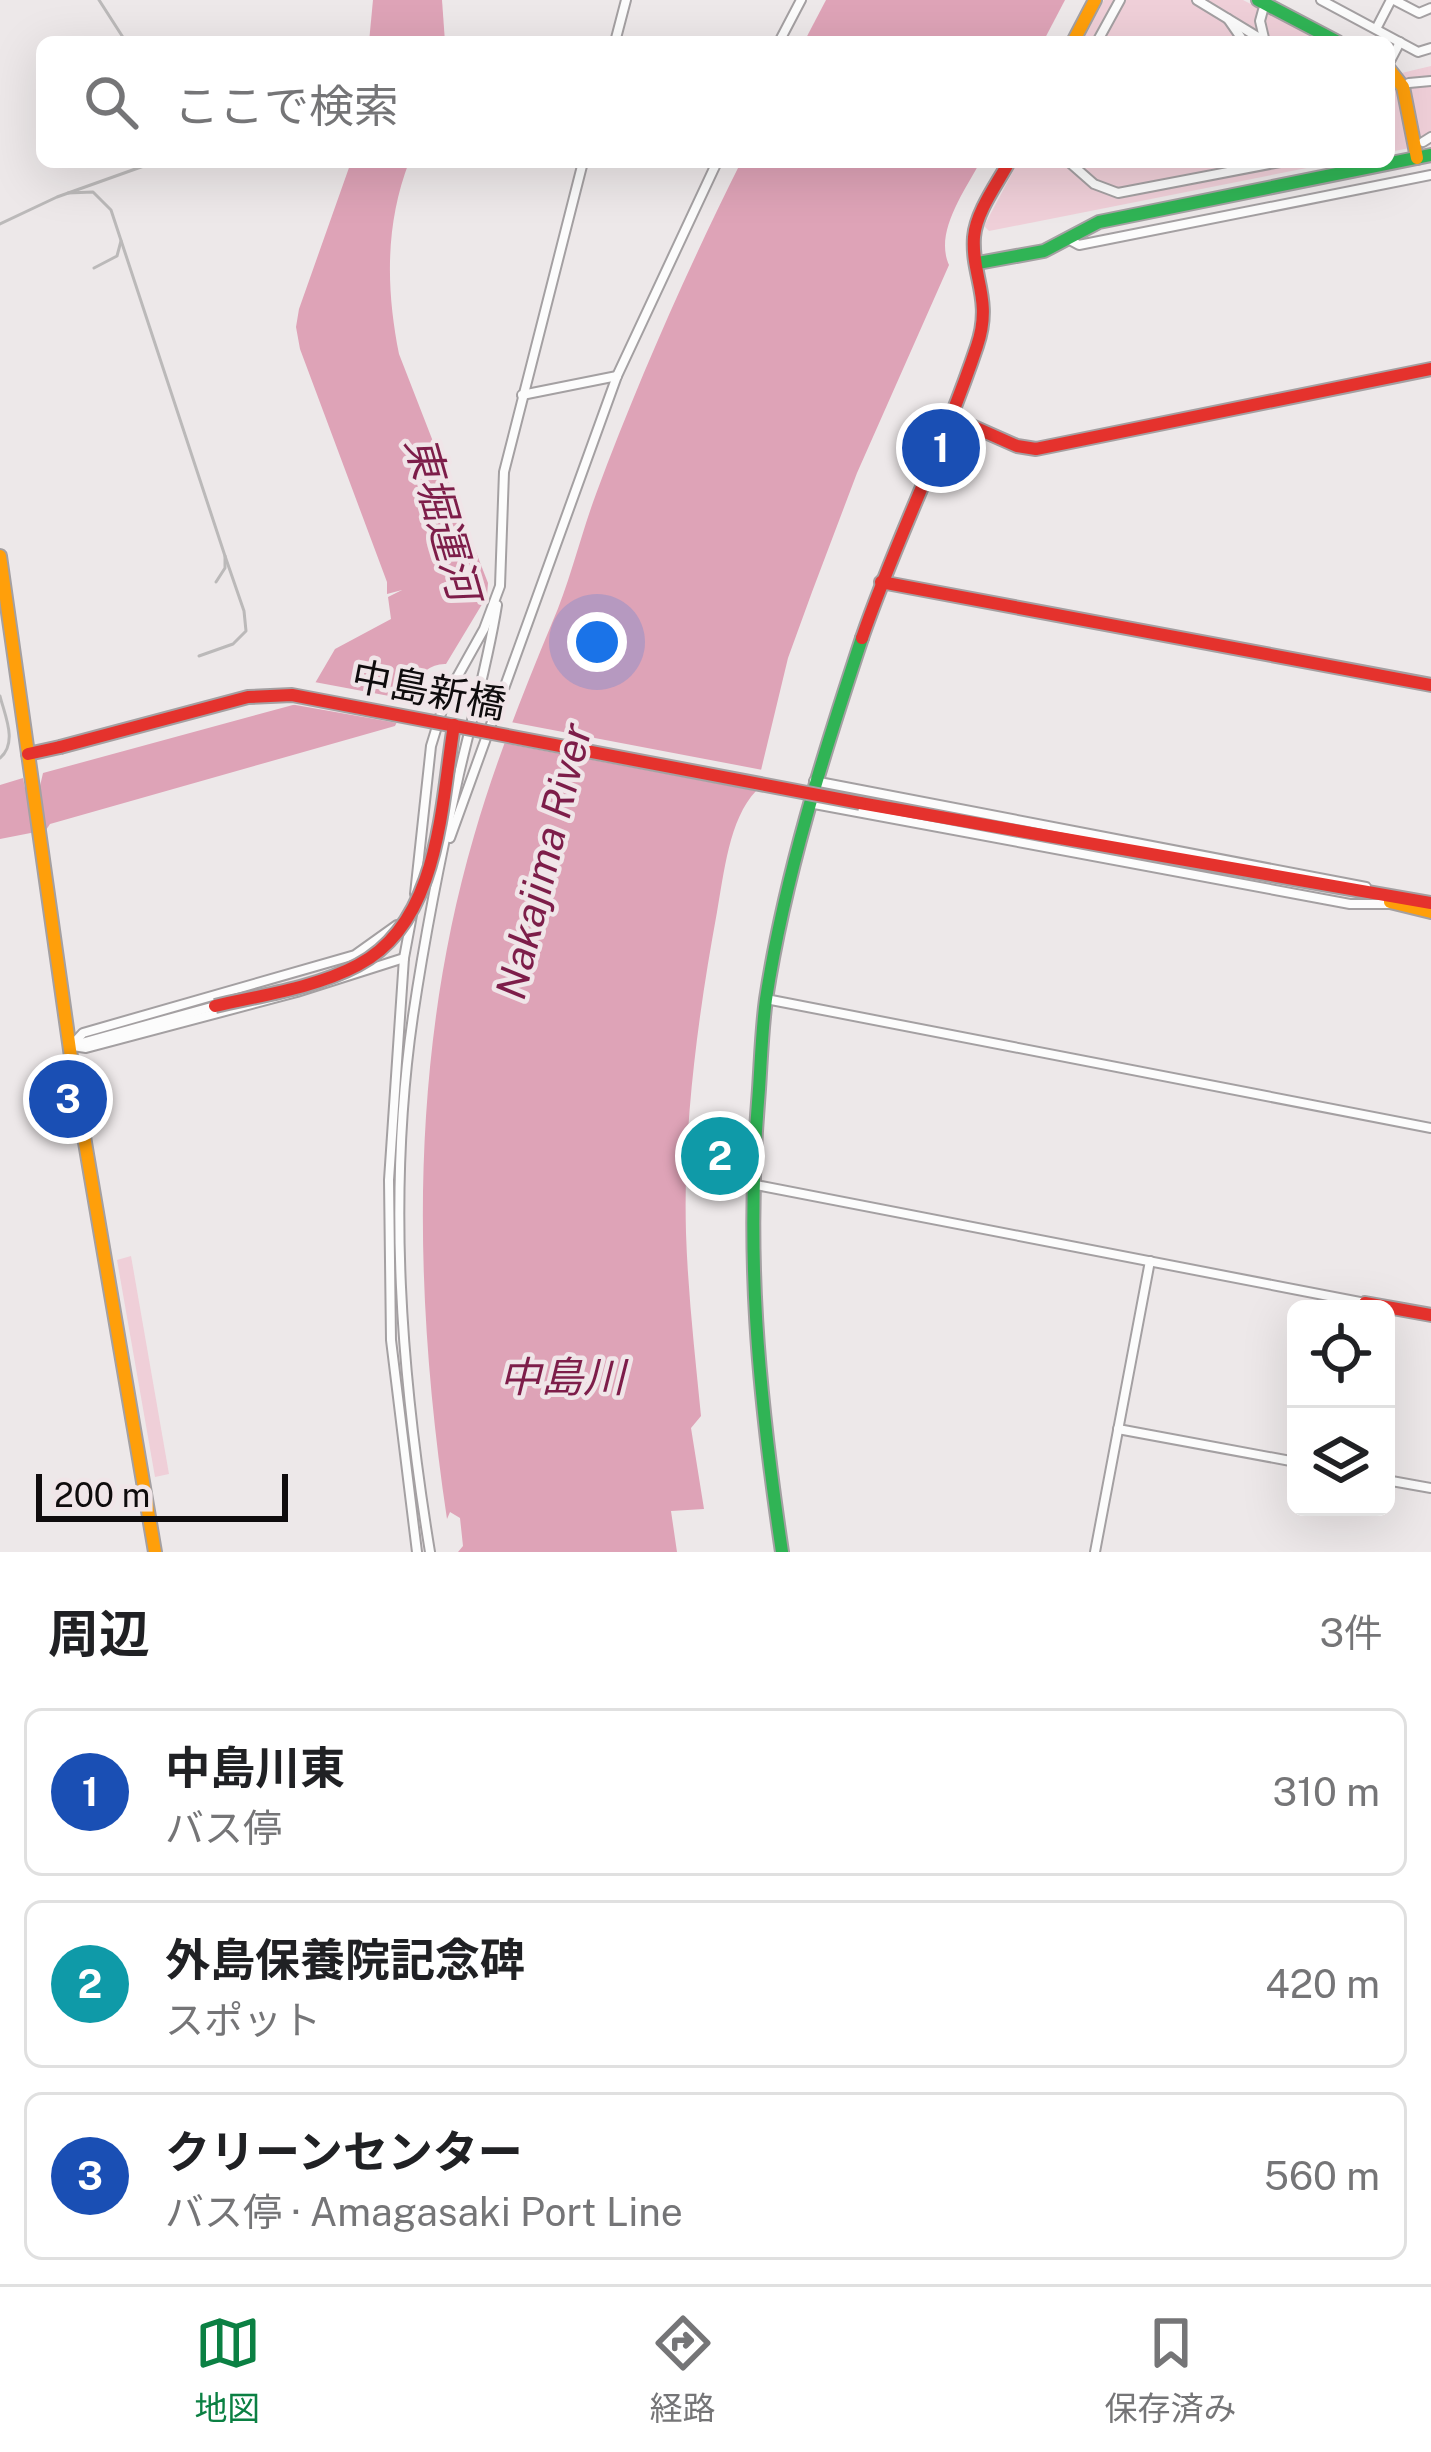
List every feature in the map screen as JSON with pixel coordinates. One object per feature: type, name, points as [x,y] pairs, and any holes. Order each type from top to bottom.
[{"type":"street","points":[[617,36],[626,0]]},
{"type":"street","points":[[782,36],[801,0]]},
{"type":"street","points":[[1076,36],[1095,0]]},
{"type":"street","points":[[1100,36],[1120,0]]},
{"type":"street","points":[[1196,0],[1258,36]]},
{"type":"street","points":[[1321,0],[1389,36]]},
{"type":"street","points":[[1376,29],[1393,0],[1419,14],[1431,8]]},
{"type":"street","points":[[1263,36],[1270,5],[1327,36]]},
{"type":"street","points":[[1223,14],[1240,36]]},
{"type":"street","points":[[1395,39],[1418,52],[1431,48]]},
{"type":"street","points":[[1395,53],[1400,42]]},
{"type":"street","points":[[1395,75],[1424,156]]},
{"type":"street","points":[[1409,83],[1431,81]]},
{"type":"street","points":[[430,1552],[404,1366],[399,1220],[407,1062],[438,873],[500,586],[501,501],[522,395],[581,168]]},
{"type":"street","points":[[438,873],[617,376],[714,168]]},
{"type":"street","points":[[782,1552],[755,1337],[752,1184],[766,999],[814,781],[881,582],[983,327],[986,299],[976,228],[1006,168]]},
{"type":"street","points":[[1076,168],[1094,184],[1118,194],[1248,168]]},
{"type":"street","points":[[1232,171],[1235,168]]},
{"type":"street","points":[[978,263],[1038,253],[1099,222],[1365,168]]},
{"type":"street","points":[[1066,238],[1079,245],[1431,175]]},
{"type":"street","points":[[947,415],[1017,446],[1036,449],[1431,369]]},
{"type":"street","points":[[522,395],[617,376]]},
{"type":"street","points":[[0,556],[71,1046],[155,1552]]},
{"type":"street","points":[[881,582],[1431,685]]},
{"type":"street","points":[[417,1552],[391,1340],[389,1180],[404,958],[423,847],[430,746],[446,697],[484,629],[500,586]]},
{"type":"street","name":"中島新橋","points":[[28,754],[248,697],[292,695],[1431,908]]},
{"type":"street","points":[[71,1046],[330,976],[363,963],[400,933],[417,905],[426,876],[454,724]]},
{"type":"street","points":[[814,781],[1357,884],[1394,900]]},
{"type":"street","points":[[807,803],[1350,904],[1394,900]]},
{"type":"street","points":[[371,946],[402,920],[414,899]]},
{"type":"street","points":[[71,1046],[83,1033],[388,944],[397,954],[373,970]]},
{"type":"street","points":[[71,1046],[86,1048],[404,958]]},
{"type":"street","points":[[766,999],[1431,1128]]},
{"type":"street","points":[[752,1184],[1336,1300]]},
{"type":"street","points":[[1095,1552],[1150,1262]]},
{"type":"street","points":[[1395,1310],[1431,1315]]},
{"type":"street","points":[[1118,1429],[1287,1460]]},
{"type":"street","points":[[1395,1482],[1431,1488]]},
{"type":"shaded area","points":[[1104,0],[1243,0],[1312,36],[1085,36]]},
{"type":"shaded area","points":[[1431,66],[1431,144],[1395,151],[1395,75]]},
{"type":"shaded area","points":[[1015,168],[1307,168],[989,231],[984,226]]},
{"type":"shaded area","points":[[131,1256],[169,1474],[155,1477],[117,1260]]},
{"type":"water","points":[[373,0],[442,0],[445,36],[370,36]]},
{"type":"water","points":[[826,0],[1065,0],[1046,36],[807,36]]},
{"type":"water","name":"東堀運河","points":[[349,168],[407,168],[395,209],[390,257],[399,354],[488,583],[487,596],[446,664],[435,665],[420,677],[395,726],[50,824],[46,830],[0,839],[0,785],[23,778],[25,788],[40,786],[43,773],[304,702],[335,649],[391,619],[388,597],[402,590],[387,594],[387,582],[300,349],[299,309]]},
{"type":"water","name":"中島川","points":[[738,168],[977,168],[948,226],[945,252],[949,265],[857,473],[788,658],[756,791],[740,816],[725,864],[698,1031],[687,1152],[687,1256],[701,1416],[691,1428],[704,1509],[671,1511],[677,1552],[458,1552],[463,1546],[460,1518],[450,1512],[447,1519],[436,1433],[423,1261],[428,1090],[453,920],[491,782],[590,510],[701,244]]},
{"type":"pier","points":[[309,681],[416,701],[403,724],[290,704],[303,696]]},
{"type":"pier","points":[[506,721],[768,771],[762,792],[498,742]]},
{"type":"railway","points":[[99,0],[122,36]]},
{"type":"railway","points":[[0,224],[57,197],[138,168]]},
{"type":"railway","points":[[68,193],[93,192],[111,210],[225,556],[225,568],[216,582]]},
{"type":"railway","points":[[94,268],[117,256],[121,241]]},
{"type":"railway","points":[[199,656],[233,644],[246,631],[225,556]]},
{"type":"railway","points":[[0,696],[9,737],[0,758]]},
{"type":"traffic: fast","points":[[1258,0],[1327,36]]},
{"type":"traffic: fast","points":[[1395,162],[1431,155]]},
{"type":"traffic: fast","points":[[978,263],[1044,251],[1099,222],[1367,168]]},
{"type":"traffic: fast","points":[[782,1552],[760,1378],[754,1265],[755,1149],[764,1021],[794,861],[862,638]]},
{"type":"traffic: slow","points":[[1076,36],[1095,0]]},
{"type":"traffic: slow","points":[[1395,77],[1403,87],[1417,158]]},
{"type":"traffic: slow","points":[[0,556],[74,1078],[155,1552]]},
{"type":"traffic: slow","points":[[1390,902],[1431,912]]},
{"type":"traffic: jam","points":[[862,638],[977,346],[983,315],[974,237],[983,208],[1006,168]]},
{"type":"traffic: jam","points":[[947,415],[1017,446],[1036,449],[1431,369]]},
{"type":"traffic: jam","points":[[881,582],[1431,685]]},
{"type":"traffic: jam","points":[[60,747],[248,697],[292,695],[860,803]]},
{"type":"traffic: jam","points":[[215,1006],[324,980],[385,946],[406,921],[432,859],[454,725]]},
{"type":"traffic: jam","points":[[28,754],[60,747]]},
{"type":"traffic: jam","points":[[860,803],[1431,903]]},
{"type":"traffic: jam","points":[[1395,1308],[1431,1315]]},
{"type":"place","name":"中島川東","points":[[941,448]]},
{"type":"place","name":"クリーンセンター","points":[[68,1099]]},
{"type":"place","name":"外島保養院記念碑","points":[[720,1156]]},
{"type":"water label","name":"Nakajima River","points":[[543,861]]}]
